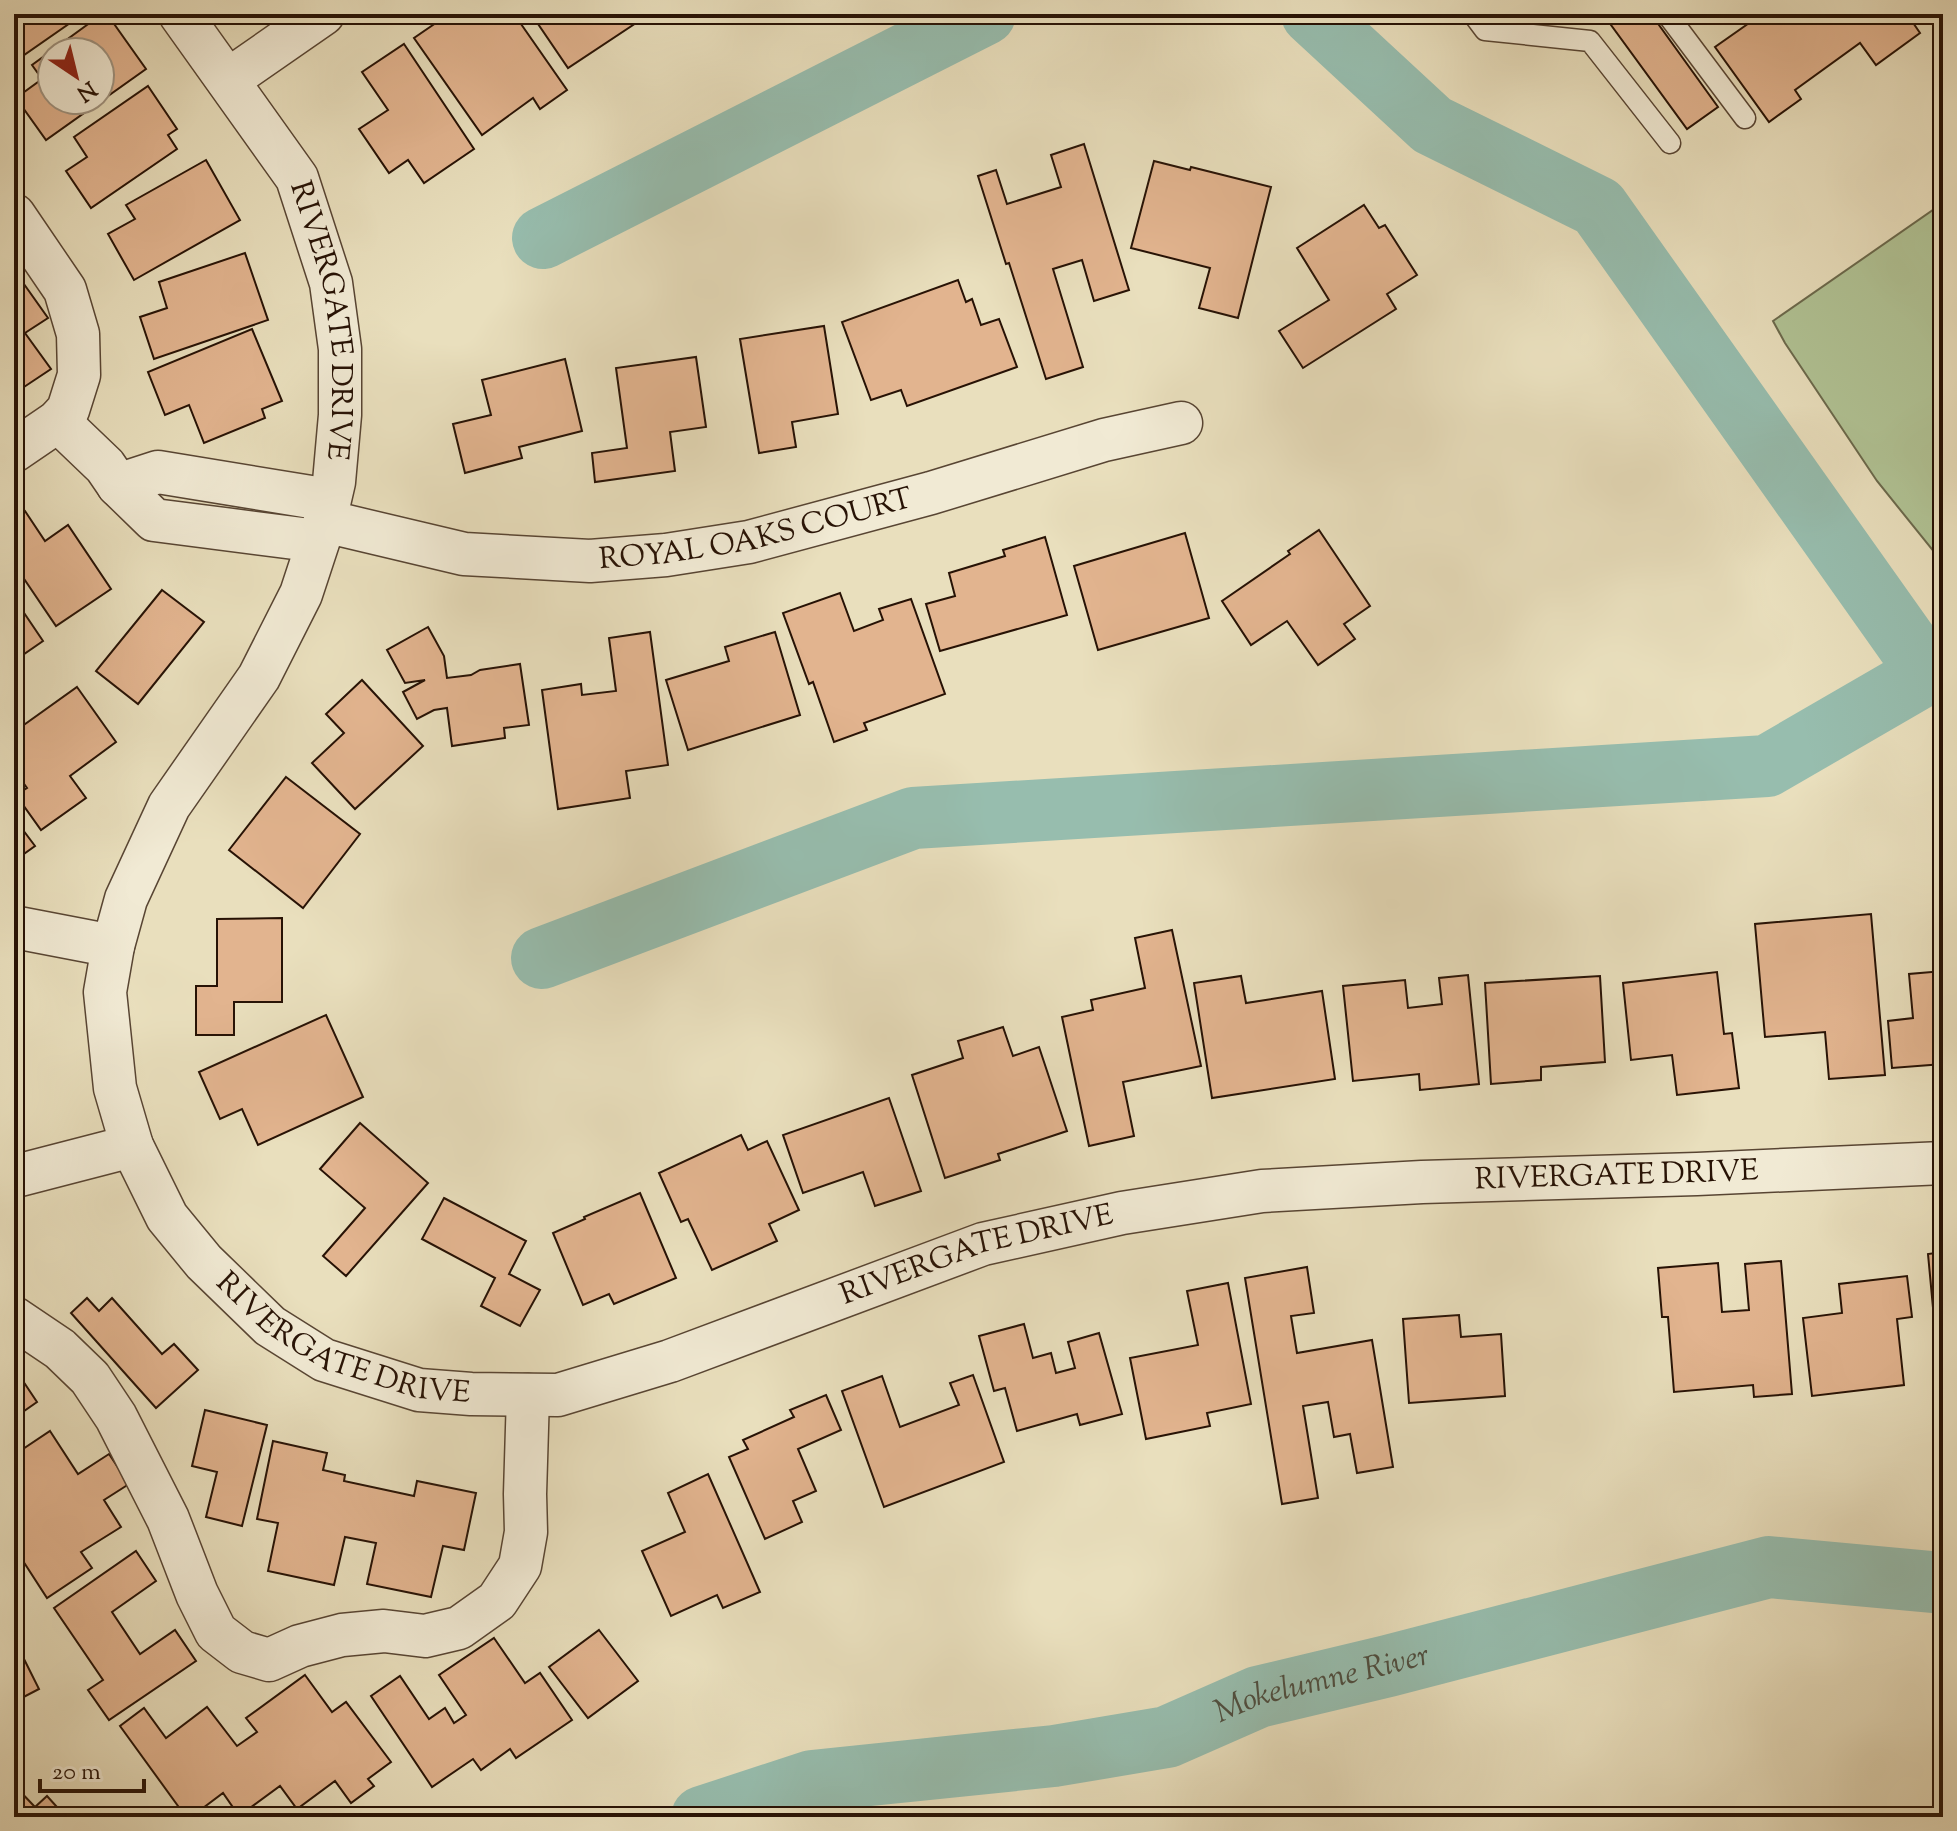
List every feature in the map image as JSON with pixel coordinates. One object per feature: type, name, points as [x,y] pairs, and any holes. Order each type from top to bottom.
[{"type":"street","name":"RIVERGATE DRIVE","points":[[180,14],[297,178],[331,283],[340,349],[340,415],[334,482],[301,594],[259,677],[169,806],[126,899],[105,992],[115,1088],[132,1146],[167,1217],[204,1262],[270,1326],[324,1360],[419,1390],[558,1395],[670,1361],[983,1244],[1138,1211],[1262,1191],[1422,1182],[1943,1163]]},
{"type":"street","points":[[228,80],[323,14]]},
{"type":"street","points":[[14,215],[65,290],[78,334],[79,375],[68,410],[58,421],[14,451]]},
{"type":"street","name":"ROYAL OAKS COURT","points":[[58,421],[105,466],[118,485],[154,520],[324,521],[464,554],[590,561],[666,555],[749,542],[931,493],[1104,440],[1181,423]]},
{"type":"street","points":[[14,927],[113,946]]},
{"type":"street","points":[[14,1175],[132,1146]]},
{"type":"street","points":[[14,1318],[60,1349],[90,1378],[116,1417],[168,1519],[197,1594],[216,1632],[242,1652],[269,1660],[300,1646],[342,1635],[384,1631],[425,1636],[459,1628],[497,1601],[520,1566],[526,1532],[528,1395]]},
{"type":"lane","points":[[1473,14],[1485,30],[1590,41],[1670,143]]},
{"type":"lane","points":[[1667,14],[1745,118]]},
{"type":"green space","points":[[1943,203],[1943,563],[1877,481],[1773,321]]},
{"type":"building","points":[[14,14],[83,14],[51,36],[36,36],[36,47],[14,62]]},
{"type":"building","points":[[102,14],[107,14],[146,69],[116,90],[116,36],[72,36]]},
{"type":"building","points":[[453,14],[459,22],[471,14],[514,14],[567,90],[540,109],[533,98],[482,135],[414,38]]},
{"type":"building","points":[[540,14],[629,14],[636,23],[568,68],[534,18]]},
{"type":"building","points":[[1603,14],[1651,14],[1718,107],[1687,129]]},
{"type":"building","points":[[1762,14],[1907,14],[1920,33],[1876,65],[1860,43],[1795,90],[1801,99],[1769,122],[1715,47]]},
{"type":"building","points":[[404,44],[474,149],[424,183],[408,160],[389,173],[359,129],[388,110],[362,72]]},
{"type":"building","points":[[36,83],[36,116],[80,116],[46,140],[16,98]]},
{"type":"building","points":[[148,86],[177,129],[168,135],[177,149],[91,208],[66,171],[87,157],[74,137],[104,116],[116,116],[116,108]]},
{"type":"building","points":[[1084,144],[1129,290],[1094,301],[1082,260],[1053,269],[1083,367],[1046,379],[978,176],[996,170],[1007,204],[1061,187],[1051,155]]},
{"type":"building","points":[[206,160],[240,220],[134,280],[108,234],[135,219],[126,205]]},
{"type":"building","points":[[1154,161],[1271,187],[1238,318],[1199,308],[1210,268],[1131,248]]},
{"type":"building","points":[[1364,205],[1379,228],[1385,225],[1417,275],[1387,294],[1396,309],[1303,368],[1279,331],[1329,300],[1297,248]]},
{"type":"building","points":[[245,253],[268,320],[154,359],[140,317],[167,308],[159,282]]},
{"type":"building","points":[[14,270],[48,318],[25,333],[51,369],[21,389],[14,379]]},
{"type":"building","points":[[958,280],[966,302],[972,299],[981,325],[999,319],[1017,367],[907,406],[901,390],[871,400],[842,322]]},
{"type":"building","points":[[824,326],[838,414],[792,422],[796,447],[759,453],[740,339]]},
{"type":"building","points":[[252,329],[282,401],[262,409],[265,418],[204,443],[189,405],[165,415],[148,372]]},
{"type":"building","points":[[696,357],[706,427],[670,432],[675,471],[595,482],[592,453],[627,448],[616,368]]},
{"type":"building","points":[[565,359],[582,431],[519,447],[522,458],[465,473],[453,424],[491,415],[482,380]]},
{"type":"building","points":[[25,511],[45,541],[68,525],[111,589],[56,626],[14,564],[14,518]]},
{"type":"building","points":[[1319,530],[1370,606],[1344,624],[1355,639],[1318,665],[1287,621],[1251,645],[1222,601]]},
{"type":"building","points":[[1185,533],[1209,618],[1098,650],[1074,566]]},
{"type":"building","points":[[1045,537],[1067,615],[940,651],[926,604],[955,596],[949,573],[1005,556],[1003,550]]},
{"type":"building","points":[[162,590],[204,622],[138,704],[96,671]]},
{"type":"building","points":[[840,593],[854,631],[883,620],[879,609],[911,599],[945,694],[864,723],[867,730],[834,742],[813,682],[809,684],[783,613]]},
{"type":"building","points":[[14,598],[43,641],[14,661]]},
{"type":"building","points":[[428,627],[444,656],[447,678],[520,664],[529,725],[504,728],[505,738],[452,746],[447,708],[434,710],[417,719],[403,692],[425,680],[405,683],[387,650]]},
{"type":"building","points":[[650,632],[668,765],[626,771],[630,798],[558,809],[542,690],[581,684],[582,695],[616,691],[609,638]]},
{"type":"building","points":[[775,632],[800,715],[688,750],[666,680],[729,661],[725,647]]},
{"type":"building","points":[[362,680],[423,746],[355,809],[312,763],[344,733],[326,714]]},
{"type":"building","points":[[77,687],[116,742],[70,776],[86,798],[41,830],[16,795],[27,788],[14,770],[14,732]]},
{"type":"building","points":[[286,777],[360,834],[303,908],[229,850]]},
{"type":"building","points":[[14,818],[35,846],[14,861]]},
{"type":"building","points":[[1871,914],[1885,1075],[1829,1079],[1825,1032],[1765,1037],[1755,924]]},
{"type":"building","points":[[282,918],[282,1002],[234,1002],[234,1035],[196,1035],[196,986],[217,986],[217,919]]},
{"type":"building","points":[[1172,930],[1201,1066],[1123,1082],[1134,1136],[1089,1146],[1062,1017],[1093,1010],[1091,1000],[1145,988],[1135,938]]},
{"type":"building","points":[[1943,971],[1943,1064],[1892,1068],[1888,1021],[1913,1018],[1909,974]]},
{"type":"building","points":[[1717,972],[1724,1034],[1732,1033],[1739,1088],[1677,1095],[1672,1055],[1631,1060],[1623,983]]},
{"type":"building","points":[[1468,975],[1479,1084],[1420,1090],[1419,1074],[1353,1081],[1343,986],[1405,980],[1408,1008],[1442,1004],[1439,978]]},
{"type":"building","points":[[1241,976],[1246,1003],[1322,991],[1335,1079],[1212,1098],[1194,983]]},
{"type":"building","points":[[1600,976],[1605,1062],[1541,1067],[1541,1080],[1491,1084],[1485,983]]},
{"type":"building","points":[[326,1015],[363,1097],[258,1145],[242,1109],[220,1119],[199,1072]]},
{"type":"building","points":[[1003,1027],[1013,1056],[1039,1047],[1067,1131],[998,1154],[1000,1160],[945,1178],[912,1075],[963,1058],[958,1041]]},
{"type":"building","points":[[889,1098],[921,1191],[875,1206],[863,1172],[803,1193],[783,1135]]},
{"type":"building","points":[[360,1123],[428,1183],[346,1276],[323,1256],[365,1208],[320,1169]]},
{"type":"building","points":[[741,1135],[748,1150],[767,1141],[799,1210],[769,1224],[777,1241],[712,1270],[688,1219],[681,1222],[659,1173]]},
{"type":"building","points":[[640,1193],[676,1278],[614,1304],[609,1294],[583,1305],[553,1233]]},
{"type":"building","points":[[444,1198],[526,1241],[509,1274],[540,1290],[520,1326],[481,1306],[495,1278],[422,1239]]},
{"type":"building","points":[[1943,1252],[1943,1382],[1940,1383],[1928,1254]]},
{"type":"building","points":[[1781,1261],[1792,1394],[1754,1397],[1753,1385],[1674,1392],[1668,1317],[1662,1317],[1658,1268],[1718,1263],[1722,1312],[1749,1310],[1745,1264]]},
{"type":"building","points":[[1307,1267],[1314,1313],[1291,1316],[1297,1353],[1372,1340],[1393,1467],[1357,1473],[1350,1434],[1334,1437],[1328,1402],[1303,1406],[1318,1498],[1282,1504],[1245,1278]]},
{"type":"building","points":[[1907,1276],[1912,1317],[1897,1319],[1904,1385],[1812,1396],[1803,1318],[1842,1313],[1839,1284]]},
{"type":"building","points":[[1228,1283],[1251,1404],[1207,1413],[1210,1426],[1146,1439],[1130,1358],[1198,1345],[1187,1291]]},
{"type":"building","points":[[87,1298],[99,1311],[112,1298],[162,1354],[174,1344],[198,1370],[156,1408],[71,1313]]},
{"type":"building","points":[[1459,1315],[1461,1337],[1501,1334],[1505,1396],[1409,1403],[1403,1319]]},
{"type":"building","points":[[1024,1324],[1033,1358],[1051,1353],[1056,1373],[1075,1368],[1068,1342],[1099,1333],[1122,1414],[1080,1425],[1077,1414],[1017,1431],[1005,1388],[994,1391],[979,1336]]},
{"type":"building","points":[[17,1372],[37,1402],[14,1418],[14,1374]]},
{"type":"building","points":[[973,1375],[1004,1462],[884,1507],[842,1391],[882,1376],[900,1427],[959,1405],[950,1383]]},
{"type":"building","points":[[826,1395],[841,1430],[798,1449],[816,1491],[793,1501],[802,1522],[765,1539],[729,1457],[748,1449],[743,1440],[794,1417],[790,1410]]},
{"type":"building","points":[[205,1410],[267,1425],[242,1526],[206,1517],[217,1472],[192,1466]]},
{"type":"building","points":[[50,1431],[78,1474],[109,1454],[129,1484],[104,1500],[121,1527],[81,1552],[92,1568],[47,1598],[14,1547],[14,1455]]},
{"type":"building","points":[[273,1441],[327,1453],[323,1470],[345,1475],[344,1481],[414,1496],[417,1481],[476,1493],[464,1550],[443,1546],[431,1597],[367,1584],[376,1543],[345,1537],[334,1585],[268,1571],[278,1523],[257,1519]]},
{"type":"building","points":[[708,1474],[760,1592],[723,1608],[717,1595],[671,1616],[642,1551],[685,1532],[668,1493]]},
{"type":"building","points":[[136,1551],[156,1581],[112,1612],[140,1654],[175,1630],[196,1661],[109,1720],[88,1690],[103,1680],[54,1608]]},
{"type":"building","points":[[599,1630],[638,1681],[588,1718],[549,1667]]},
{"type":"building","points":[[494,1638],[525,1683],[540,1673],[572,1720],[516,1758],[510,1749],[481,1770],[473,1759],[432,1787],[371,1696],[400,1676],[429,1719],[445,1708],[454,1723],[466,1715],[439,1675]]},
{"type":"building","points":[[14,1639],[39,1689],[14,1702]]},
{"type":"building","points":[[305,1675],[332,1712],[346,1702],[391,1762],[368,1779],[374,1786],[351,1803],[335,1781],[297,1809],[280,1786],[239,1816],[223,1793],[191,1817],[186,1817],[120,1726],[144,1708],[166,1738],[207,1707],[237,1746],[257,1732],[246,1718]]},
{"type":"building","points":[[14,1785],[35,1807],[47,1796],[66,1817],[14,1817]]},
{"type":"waterway","points":[[543,238],[985,14]]},
{"type":"waterway","points":[[1312,14],[1432,125],[1598,207],[1928,673]]},
{"type":"waterway","points":[[542,958],[913,818],[1767,766],[1943,664]]},
{"type":"waterway","name":"Mokelumne River","points":[[702,1817],[812,1781],[1054,1756],[1167,1737],[1258,1697],[1769,1567],[1943,1583]]}]
